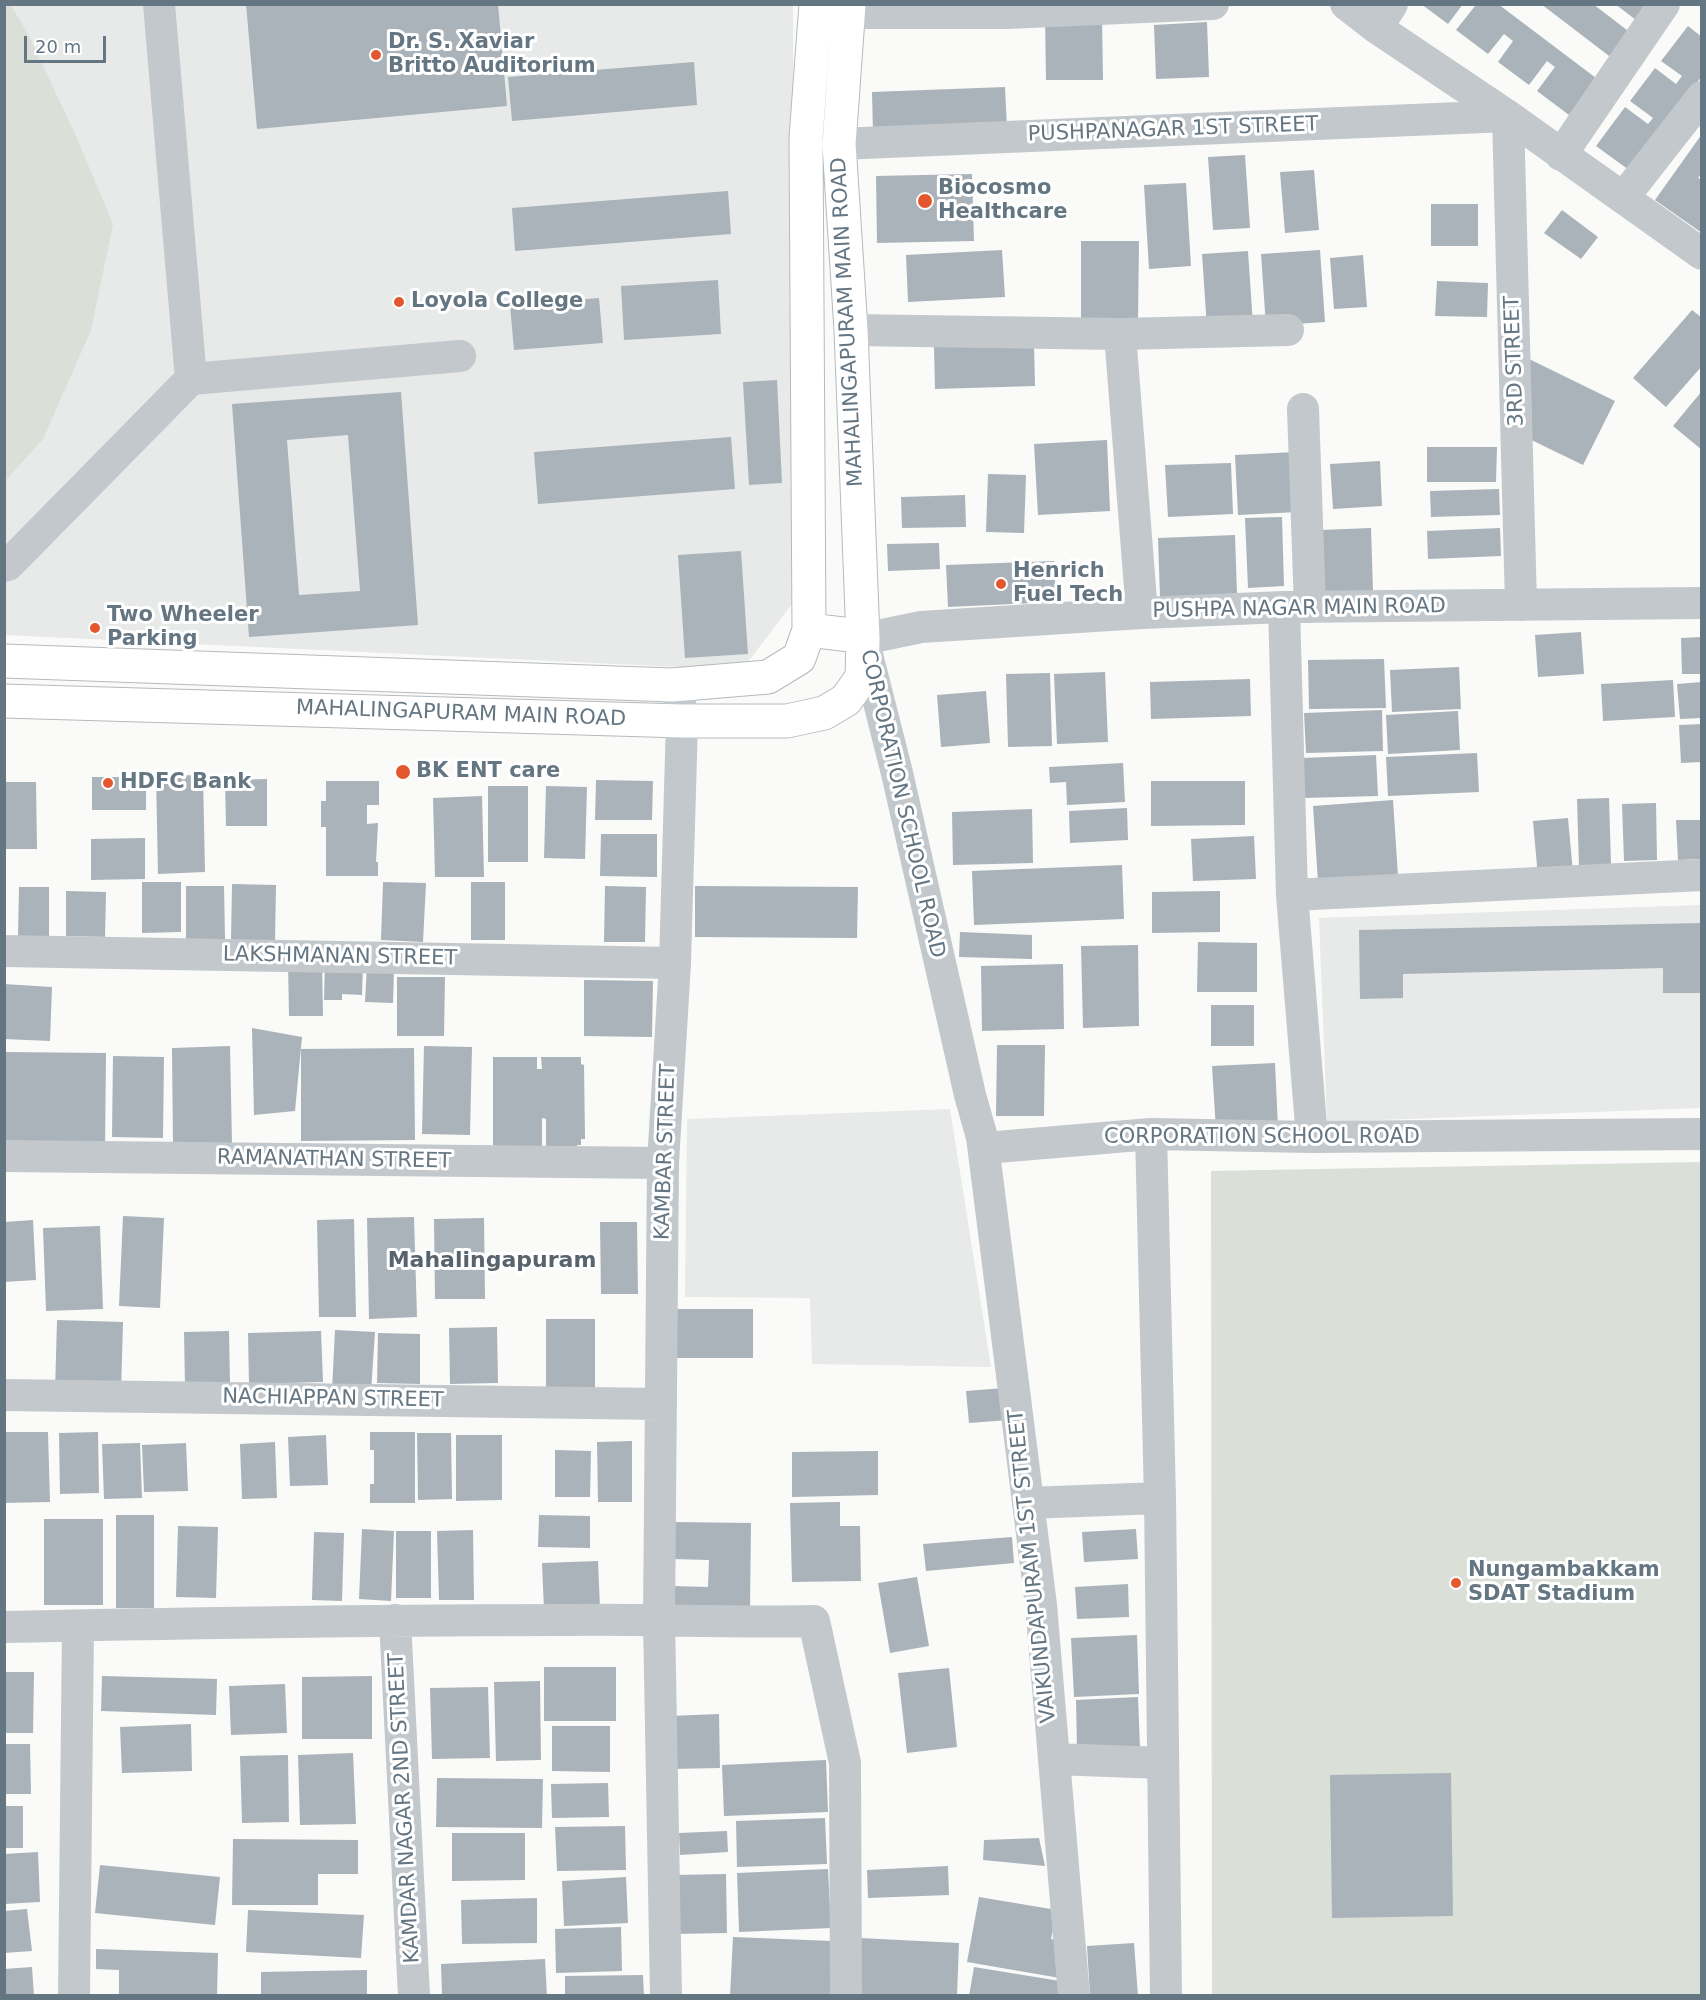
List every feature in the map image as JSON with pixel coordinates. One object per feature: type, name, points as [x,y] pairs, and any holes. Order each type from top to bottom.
[{"type":"main road","name":"MAHALINGAPURAM MAIN ROAD","points":[[4,661],[678,684],[768,677],[799,658],[809,630],[806,138],[816,4]]},
{"type":"main road","name":"MAHALINGAPURAM MAIN ROAD","points":[[4,701],[682,721],[787,721],[824,713],[846,700],[862,676],[863,639],[851,330],[838,144],[848,9]]},
{"type":"main road","points":[[809,630],[851,635],[863,639]]},
{"type":"street","points":[[159,4],[191,378]]},
{"type":"street","points":[[848,9],[1005,9],[1213,4]]},
{"type":"street","points":[[1346,4],[1384,16],[1508,116],[1701,254]]},
{"type":"street","points":[[1561,155],[1664,4]]},
{"type":"street","points":[[1623,198],[1701,97]]},
{"type":"street","name":"PUSHPANAGAR 1ST STREET","points":[[838,144],[1508,116]]},
{"type":"street","name":"3RD STREET","points":[[1508,116],[1521,605]]},
{"type":"street","points":[[851,330],[1120,334],[1288,330]]},
{"type":"street","points":[[1120,334],[1142,613]]},
{"type":"street","points":[[4,567],[191,378],[460,356]]},
{"type":"street","points":[[1303,409],[1292,895],[1312,1137]]},
{"type":"street","name":"PUSHPA NAGAR MAIN ROAD","points":[[863,639],[921,627],[1142,613],[1297,607],[1701,603]]},
{"type":"street","name":"CORPORATION SCHOOL ROAD","points":[[863,639],[897,773],[970,1095],[985,1148],[1151,1134],[1312,1137],[1701,1134]]},
{"type":"street","name":"KAMBAR STREET","points":[[666,1995],[659,1619],[663,1164],[675,963],[682,721],[678,684]]},
{"type":"street","points":[[1292,895],[1701,875]]},
{"type":"street","name":"LAKSHMANAN STREET","points":[[4,951],[675,963]]},
{"type":"street","points":[[1151,1134],[1160,1498],[1166,1995]]},
{"type":"street","name":"VAIKUNDAPURAM 1ST STREET","points":[[982,1137],[1041,1605],[1074,1995]]},
{"type":"street","name":"RAMANATHAN STREET","points":[[4,1156],[663,1164]]},
{"type":"street","name":"NACHIAPPAN STREET","points":[[4,1395],[661,1404]]},
{"type":"street","points":[[1028,1503],[1160,1498]]},
{"type":"street","points":[[4,1627],[396,1620],[659,1619],[742,1623],[814,1621],[844,1763],[846,1995]]},
{"type":"street","name":"KAMDAR NAGAR 2ND STREET","points":[[396,1620],[414,1995]]},
{"type":"street","points":[[74,1995],[78,1626]]},
{"type":"street","points":[[1054,1759],[1163,1763]]},
{"type":"shaded area","points":[[10,4],[28,34],[75,134],[113,224],[91,330],[43,439],[5,481],[4,5]]},
{"type":"shaded area","name":"Loyola College","points":[[5,5],[793,5],[795,600],[742,670],[5,635]]},
{"type":"shaded area","points":[[1701,905],[1701,1108],[1327,1122],[1319,918]]},
{"type":"shaded area","points":[[950,1109],[991,1367],[812,1364],[810,1298],[685,1297],[687,1119]]},
{"type":"shaded area","name":"Nungambakkam SDAT Stadium","points":[[1701,1162],[1701,1995],[1212,1995],[1211,1171]]},
{"type":"building","name":"Dr. S. Xaviar Britto Auditorium","points":[[246,4],[498,4],[507,106],[257,129]]},
{"type":"building","points":[[1421,4],[1463,4],[1448,24]]},
{"type":"building","points":[[1473,4],[1498,4],[1596,78],[1569,115],[1537,91],[1555,67],[1547,61],[1529,85],[1498,62],[1513,41],[1504,34],[1488,54],[1456,30],[1475,6]]},
{"type":"building","points":[[1541,4],[1593,4],[1636,37],[1617,62]]},
{"type":"building","points":[[1615,4],[1655,4],[1640,23]]},
{"type":"building","points":[[1102,16],[1103,80],[1046,80],[1045,17]]},
{"type":"building","points":[[1207,22],[1209,77],[1156,79],[1154,25]]},
{"type":"building","points":[[1688,26],[1702,37],[1702,76],[1629,170],[1596,146],[1625,107],[1648,124],[1653,118],[1630,101],[1655,68],[1676,84],[1682,76],[1661,61]]},
{"type":"building","points":[[694,62],[697,105],[512,121],[508,77]]},
{"type":"building","points":[[1005,87],[1007,129],[873,133],[872,92]]},
{"type":"building","points":[[1702,134],[1702,173],[1698,178],[1702,180],[1702,233],[1655,200]]},
{"type":"building","points":[[1245,155],[1250,228],[1213,230],[1208,157]]},
{"type":"building","points":[[1314,170],[1319,230],[1285,233],[1280,172]]},
{"type":"building","points":[[972,174],[974,241],[877,243],[876,176]]},
{"type":"building","points":[[1186,183],[1191,266],[1149,269],[1144,185]]},
{"type":"building","points":[[728,191],[731,234],[515,251],[512,208]]},
{"type":"building","points":[[1431,204],[1478,204],[1478,246],[1431,246]]},
{"type":"building","points":[[1562,210],[1598,237],[1581,259],[1544,233]]},
{"type":"building","points":[[1081,241],[1139,241],[1138,321],[1081,321]]},
{"type":"building","points":[[1002,250],[1005,297],[908,302],[906,255]]},
{"type":"building","points":[[1320,250],[1325,322],[1266,326],[1261,254]]},
{"type":"building","points":[[1248,251],[1253,325],[1207,328],[1202,254]]},
{"type":"building","points":[[1363,255],[1367,307],[1334,309],[1330,258]]},
{"type":"building","points":[[718,280],[721,334],[624,340],[621,286]]},
{"type":"building","points":[[1437,281],[1488,283],[1487,317],[1435,316]]},
{"type":"building","points":[[599,298],[603,343],[514,350],[510,305]]},
{"type":"building","points":[[1692,310],[1702,318],[1702,366],[1666,407],[1633,378]]},
{"type":"building","points":[[1034,344],[1035,386],[935,389],[934,346]]},
{"type":"building","points":[[1527,358],[1615,401],[1583,465],[1521,435]]},
{"type":"building","points":[[777,380],[782,483],[749,485],[743,382]]},
{"type":"building","points":[[1702,391],[1702,450],[1673,426]]},
{"type":"building","points":[[401,392],[418,625],[249,637],[232,404]],"holes":[[[348,435],[360,591],[299,595],[287,440]]]},
{"type":"building","points":[[731,437],[735,489],[538,504],[534,452]]},
{"type":"building","points":[[1107,440],[1110,511],[1038,515],[1034,444]]},
{"type":"building","points":[[1427,447],[1497,447],[1496,482],[1427,482]]},
{"type":"building","points":[[1295,452],[1298,512],[1238,515],[1235,455]]},
{"type":"building","points":[[1380,461],[1382,506],[1333,509],[1330,464]]},
{"type":"building","points":[[1231,463],[1233,514],[1168,517],[1165,465]]},
{"type":"building","points":[[988,474],[1026,475],[1024,533],[986,532]]},
{"type":"building","points":[[1499,489],[1500,515],[1431,517],[1430,491]]},
{"type":"building","points":[[965,495],[966,527],[902,528],[901,497]]},
{"type":"building","points":[[1282,517],[1284,586],[1248,588],[1245,518]]},
{"type":"building","points":[[1371,528],[1373,591],[1322,593],[1320,530]]},
{"type":"building","points":[[1500,528],[1501,556],[1428,559],[1427,531]]},
{"type":"building","points":[[1235,535],[1237,594],[1160,597],[1158,538]]},
{"type":"building","points":[[939,543],[940,569],[888,571],[887,544]]},
{"type":"building","points":[[741,551],[748,654],[685,658],[678,555]]},
{"type":"building","name":"Henrich Fuel Tech","points":[[1054,561],[1056,602],[948,607],[946,565]]},
{"type":"building","points":[[1581,632],[1584,674],[1538,677],[1535,635]]},
{"type":"building","points":[[1702,637],[1702,674],[1682,674],[1681,638]]},
{"type":"building","points":[[1384,659],[1386,708],[1309,709],[1308,660]]},
{"type":"building","points":[[1459,667],[1461,709],[1392,712],[1390,670]]},
{"type":"building","points":[[1105,672],[1108,742],[1057,744],[1054,674]]},
{"type":"building","points":[[1050,673],[1052,746],[1008,747],[1006,674]]},
{"type":"building","points":[[1250,679],[1251,716],[1151,719],[1150,682]]},
{"type":"building","points":[[1673,680],[1675,717],[1603,721],[1601,684]]},
{"type":"building","points":[[1702,682],[1702,718],[1680,719],[1677,684]]},
{"type":"building","points":[[986,691],[990,743],[941,747],[937,695]]},
{"type":"building","points":[[1382,710],[1383,751],[1306,753],[1304,713]]},
{"type":"building","points":[[1458,711],[1460,750],[1388,754],[1386,715]]},
{"type":"building","points":[[1702,724],[1702,762],[1681,763],[1679,725]]},
{"type":"building","points":[[1477,753],[1479,792],[1388,796],[1386,757]]},
{"type":"building","points":[[1376,755],[1378,796],[1304,798],[1302,758]]},
{"type":"building","points":[[1123,763],[1125,802],[1067,805],[1066,782],[1050,783],[1049,767]]},
{"type":"building","points":[[203,775],[205,872],[158,874],[156,776]]},
{"type":"building","points":[[92,777],[146,777],[146,810],[92,810]]},
{"type":"building","points":[[267,779],[267,826],[226,826],[225,780]]},
{"type":"building","points":[[596,780],[653,781],[652,820],[595,820]]},
{"type":"building","points":[[326,781],[379,781],[379,805],[367,805],[367,824],[378,823],[376,862],[378,862],[378,876],[326,876],[326,827],[321,827],[321,801],[326,801]]},
{"type":"building","points":[[1151,781],[1245,781],[1245,825],[1151,826]]},
{"type":"building","points":[[4,782],[36,782],[37,849],[4,849]]},
{"type":"building","points":[[488,786],[528,786],[528,862],[488,862]]},
{"type":"building","points":[[546,786],[587,787],[585,859],[544,858]]},
{"type":"building","points":[[482,796],[484,877],[435,877],[433,798]]},
{"type":"building","points":[[1609,798],[1611,865],[1579,866],[1577,799]]},
{"type":"building","points":[[1393,800],[1398,876],[1318,882],[1313,806]]},
{"type":"building","points":[[1656,803],[1657,860],[1624,861],[1622,804]]},
{"type":"building","points":[[1127,808],[1128,840],[1070,843],[1069,811]]},
{"type":"building","points":[[1032,809],[1033,863],[953,865],[952,812]]},
{"type":"building","points":[[1568,818],[1573,873],[1538,877],[1533,821]]},
{"type":"building","points":[[1676,820],[1701,820],[1702,859],[1678,860]]},
{"type":"building","points":[[601,834],[657,834],[657,877],[600,876]]},
{"type":"building","points":[[1254,836],[1256,879],[1193,881],[1191,839]]},
{"type":"building","points":[[145,838],[145,879],[91,880],[91,839]]},
{"type":"building","points":[[1122,865],[1124,919],[974,925],[972,871]]},
{"type":"building","points":[[142,882],[181,882],[181,932],[142,933]]},
{"type":"building","points":[[383,882],[426,883],[423,942],[381,940]]},
{"type":"building","points":[[471,882],[505,882],[505,940],[471,940]]},
{"type":"building","points":[[232,884],[276,885],[275,941],[231,941]]},
{"type":"building","points":[[186,886],[224,886],[225,939],[186,940]]},
{"type":"building","points":[[605,886],[646,887],[645,942],[604,942]]},
{"type":"building","points":[[695,886],[858,887],[857,938],[695,937]]},
{"type":"building","points":[[19,887],[49,887],[49,937],[18,937]]},
{"type":"building","points":[[66,891],[106,892],[105,937],[66,936]]},
{"type":"building","points":[[1220,891],[1220,932],[1152,933],[1152,892]]},
{"type":"building","points":[[1702,923],[1702,993],[1663,993],[1663,968],[1403,974],[1403,998],[1360,999],[1359,930]]},
{"type":"building","points":[[960,932],[1032,935],[1032,959],[959,957]]},
{"type":"building","points":[[1198,942],[1257,943],[1257,992],[1197,992]]},
{"type":"building","points":[[1138,945],[1139,1026],[1083,1028],[1081,946]]},
{"type":"building","points":[[288,961],[322,961],[323,1016],[289,1016]]},
{"type":"building","points":[[325,962],[363,963],[362,995],[342,994],[342,1000],[324,1000]]},
{"type":"building","points":[[1063,964],[1064,1029],[982,1031],[981,966]]},
{"type":"building","points":[[367,966],[394,967],[393,1003],[365,1002]]},
{"type":"building","points":[[397,977],[445,977],[444,1036],[397,1036]]},
{"type":"building","points":[[584,980],[653,981],[652,1037],[584,1036]]},
{"type":"building","points":[[4,984],[52,987],[50,1041],[4,1039]]},
{"type":"building","points":[[1211,1005],[1254,1005],[1254,1046],[1211,1046]]},
{"type":"building","points":[[252,1028],[302,1037],[295,1111],[254,1115]]},
{"type":"building","points":[[997,1045],[1045,1045],[1044,1116],[996,1116]]},
{"type":"building","points":[[230,1046],[232,1144],[173,1146],[172,1048]]},
{"type":"building","points":[[424,1046],[472,1047],[470,1135],[422,1134]]},
{"type":"building","points":[[414,1048],[415,1140],[301,1141],[301,1049]]},
{"type":"building","points":[[4,1052],[106,1053],[105,1150],[4,1150]]},
{"type":"building","points":[[113,1056],[164,1057],[163,1138],[112,1137]]},
{"type":"building","points":[[493,1057],[537,1057],[537,1069],[542,1069],[541,1057],[581,1057],[581,1064],[584,1065],[585,1139],[581,1139],[581,1145],[577,1145],[576,1154],[555,1154],[555,1146],[546,1146],[546,1119],[542,1118],[542,1146],[537,1146],[537,1154],[493,1154]]},
{"type":"building","points":[[1275,1063],[1278,1127],[1216,1130],[1212,1066]]},
{"type":"building","points":[[123,1216],[164,1218],[160,1308],[119,1306]]},
{"type":"building","points":[[414,1217],[417,1317],[369,1319],[367,1218]]},
{"type":"building","points":[[484,1218],[485,1299],[435,1299],[434,1219]]},
{"type":"building","points":[[354,1219],[356,1317],[319,1317],[317,1220]]},
{"type":"building","points":[[33,1220],[36,1280],[4,1282],[4,1222]]},
{"type":"building","points":[[600,1222],[637,1222],[638,1294],[601,1294]]},
{"type":"building","points":[[100,1226],[103,1309],[46,1311],[43,1228]]},
{"type":"building","points":[[670,1309],[753,1309],[753,1358],[670,1358]]},
{"type":"building","points":[[546,1319],[595,1319],[595,1389],[546,1389]]},
{"type":"building","points":[[57,1320],[123,1322],[121,1393],[55,1392]]},
{"type":"building","points":[[497,1327],[498,1383],[450,1384],[449,1328]]},
{"type":"building","points":[[335,1330],[375,1332],[371,1392],[332,1390]]},
{"type":"building","points":[[229,1331],[230,1383],[185,1384],[184,1332]]},
{"type":"building","points":[[321,1331],[323,1382],[249,1384],[248,1333]]},
{"type":"building","points":[[378,1333],[420,1334],[420,1384],[377,1383]]},
{"type":"building","points":[[1004,1388],[1008,1420],[969,1423],[966,1391]]},
{"type":"building","points":[[4,1432],[48,1432],[50,1502],[4,1503]]},
{"type":"building","points":[[98,1432],[99,1493],[60,1494],[59,1433]]},
{"type":"building","points":[[370,1432],[415,1432],[415,1503],[370,1503],[370,1484],[374,1484],[374,1450],[370,1450]]},
{"type":"building","points":[[417,1433],[451,1433],[452,1499],[418,1500]]},
{"type":"building","points":[[326,1435],[328,1485],[290,1486],[288,1437]]},
{"type":"building","points":[[456,1435],[502,1435],[502,1500],[456,1501]]},
{"type":"building","points":[[632,1441],[632,1502],[598,1502],[597,1442]]},
{"type":"building","points":[[275,1442],[277,1498],[242,1499],[240,1444]]},
{"type":"building","points":[[140,1443],[142,1498],[104,1499],[102,1444]]},
{"type":"building","points":[[186,1443],[188,1491],[144,1492],[142,1445]]},
{"type":"building","points":[[555,1450],[591,1451],[590,1497],[555,1497]]},
{"type":"building","points":[[878,1451],[878,1495],[792,1497],[792,1452]]},
{"type":"building","points":[[840,1502],[840,1526],[860,1526],[861,1581],[792,1582],[790,1503]]},
{"type":"building","points":[[116,1515],[154,1515],[154,1608],[116,1608]]},
{"type":"building","points":[[539,1515],[590,1516],[590,1548],[538,1547]]},
{"type":"building","points":[[44,1519],[103,1519],[103,1605],[44,1605]]},
{"type":"building","points":[[672,1522],[751,1523],[750,1610],[671,1609],[672,1586],[708,1587],[709,1560],[672,1559]]},
{"type":"building","points":[[178,1526],[218,1527],[216,1598],[176,1597]]},
{"type":"building","points":[[362,1529],[394,1531],[391,1601],[359,1599]]},
{"type":"building","points":[[1136,1529],[1138,1559],[1084,1562],[1082,1532]]},
{"type":"building","points":[[473,1530],[474,1600],[439,1600],[437,1531]]},
{"type":"building","points":[[396,1531],[431,1531],[431,1598],[396,1598]]},
{"type":"building","points":[[314,1532],[344,1533],[342,1601],[312,1600]]},
{"type":"building","points":[[1012,1537],[1014,1563],[926,1571],[923,1544]]},
{"type":"building","points":[[598,1561],[600,1608],[544,1610],[542,1563]]},
{"type":"building","points":[[917,1577],[929,1646],[890,1653],[878,1583]]},
{"type":"building","points":[[1128,1584],[1129,1617],[1077,1619],[1075,1587]]},
{"type":"building","points":[[1137,1635],[1139,1694],[1074,1697],[1071,1638]]},
{"type":"building","points":[[544,1667],[616,1667],[616,1721],[544,1721]]},
{"type":"building","points":[[949,1668],[957,1747],[907,1753],[898,1673]]},
{"type":"building","points":[[4,1672],[34,1672],[33,1733],[4,1733]]},
{"type":"building","points":[[102,1676],[217,1679],[216,1715],[101,1711]]},
{"type":"building","points":[[372,1676],[372,1739],[302,1739],[302,1677]]},
{"type":"building","points":[[540,1681],[541,1760],[496,1761],[494,1682]]},
{"type":"building","points":[[285,1684],[287,1733],[231,1735],[229,1686]]},
{"type":"building","points":[[488,1687],[490,1758],[432,1759],[430,1688]]},
{"type":"building","points":[[1138,1697],[1140,1748],[1077,1750],[1076,1700]]},
{"type":"building","points":[[719,1714],[720,1768],[671,1769],[670,1716]]},
{"type":"building","points":[[191,1724],[192,1771],[122,1773],[120,1727]]},
{"type":"building","points":[[552,1726],[610,1726],[610,1772],[552,1771]]},
{"type":"building","points":[[4,1744],[30,1744],[31,1794],[4,1794]]},
{"type":"building","points":[[353,1753],[356,1824],[300,1825],[298,1755]]},
{"type":"building","points":[[288,1755],[289,1822],[242,1823],[240,1756]]},
{"type":"building","points":[[826,1760],[828,1812],[724,1816],[722,1765]]},
{"type":"building","points":[[1451,1773],[1453,1916],[1332,1918],[1330,1775]]},
{"type":"building","points":[[437,1778],[543,1779],[542,1828],[436,1827]]},
{"type":"building","points":[[608,1783],[609,1817],[552,1818],[551,1784]]},
{"type":"building","points":[[5,1806],[23,1806],[23,1848],[5,1848]]},
{"type":"building","points":[[825,1818],[827,1864],[737,1867],[736,1821]]},
{"type":"building","points":[[625,1826],[626,1870],[557,1871],[555,1827]]},
{"type":"building","points":[[727,1831],[728,1852],[680,1855],[679,1833]]},
{"type":"building","points":[[452,1833],[525,1833],[525,1880],[452,1881]]},
{"type":"building","points":[[1039,1838],[1045,1866],[983,1860],[984,1840]]},
{"type":"building","points":[[233,1839],[358,1840],[358,1874],[318,1874],[318,1905],[232,1905]]},
{"type":"building","points":[[38,1852],[40,1902],[4,1904],[4,1854]]},
{"type":"building","points":[[100,1865],[220,1877],[215,1925],[95,1913]]},
{"type":"building","points":[[948,1866],[949,1895],[868,1898],[867,1870]]},
{"type":"building","points":[[828,1869],[831,1928],[739,1932],[737,1873]]},
{"type":"building","points":[[726,1874],[727,1933],[675,1934],[674,1875]]},
{"type":"building","points":[[626,1877],[628,1923],[564,1926],[562,1881]]},
{"type":"building","points":[[979,1897],[1057,1910],[1051,1939],[1066,1942],[1060,1978],[967,1962]]},
{"type":"building","points":[[537,1898],[537,1943],[462,1944],[461,1900]]},
{"type":"building","points":[[27,1909],[32,1951],[4,1953],[4,1911]]},
{"type":"building","points":[[248,1910],[364,1915],[361,1958],[246,1952]]},
{"type":"building","points":[[621,1927],[622,1971],[556,1973],[555,1929]]},
{"type":"building","points":[[733,1937],[832,1941],[830,1996],[730,1996]]},
{"type":"building","points":[[860,1938],[959,1943],[957,1996],[858,1996]]},
{"type":"building","points":[[1134,1943],[1138,1996],[1090,1996],[1087,1946]]},
{"type":"building","points":[[96,1949],[218,1953],[217,1996],[119,1996],[119,1970],[96,1969]]},
{"type":"building","points":[[545,1959],[547,1996],[442,1996],[441,1964]]},
{"type":"building","points":[[32,1967],[34,1996],[4,1996],[4,1969]]},
{"type":"building","points":[[974,1967],[1066,1982],[1064,1996],[969,1996]]},
{"type":"building","points":[[367,1970],[367,1996],[261,1996],[261,1972]]},
{"type":"building","points":[[643,1975],[644,1996],[565,1996],[565,1976]]},
{"type":"place","name":"Dr. S. Xaviar Britto Auditorium","points":[[376,55]]},
{"type":"place","name":"Biocosmo Healthcare","points":[[925,201]]},
{"type":"place","name":"Loyola College","points":[[399,302]]},
{"type":"place","name":"Henrich Fuel Tech","points":[[1001,584]]},
{"type":"place","name":"Two Wheeler Parking","points":[[95,628]]},
{"type":"place","name":"BK ENT care","points":[[403,772]]},
{"type":"place","name":"HDFC Bank","points":[[108,783]]},
{"type":"place","name":"Nungambakkam SDAT Stadium","points":[[1456,1583]]},
{"type":"district","name":"Mahalingapuram","points":[[492,1261]]}]
